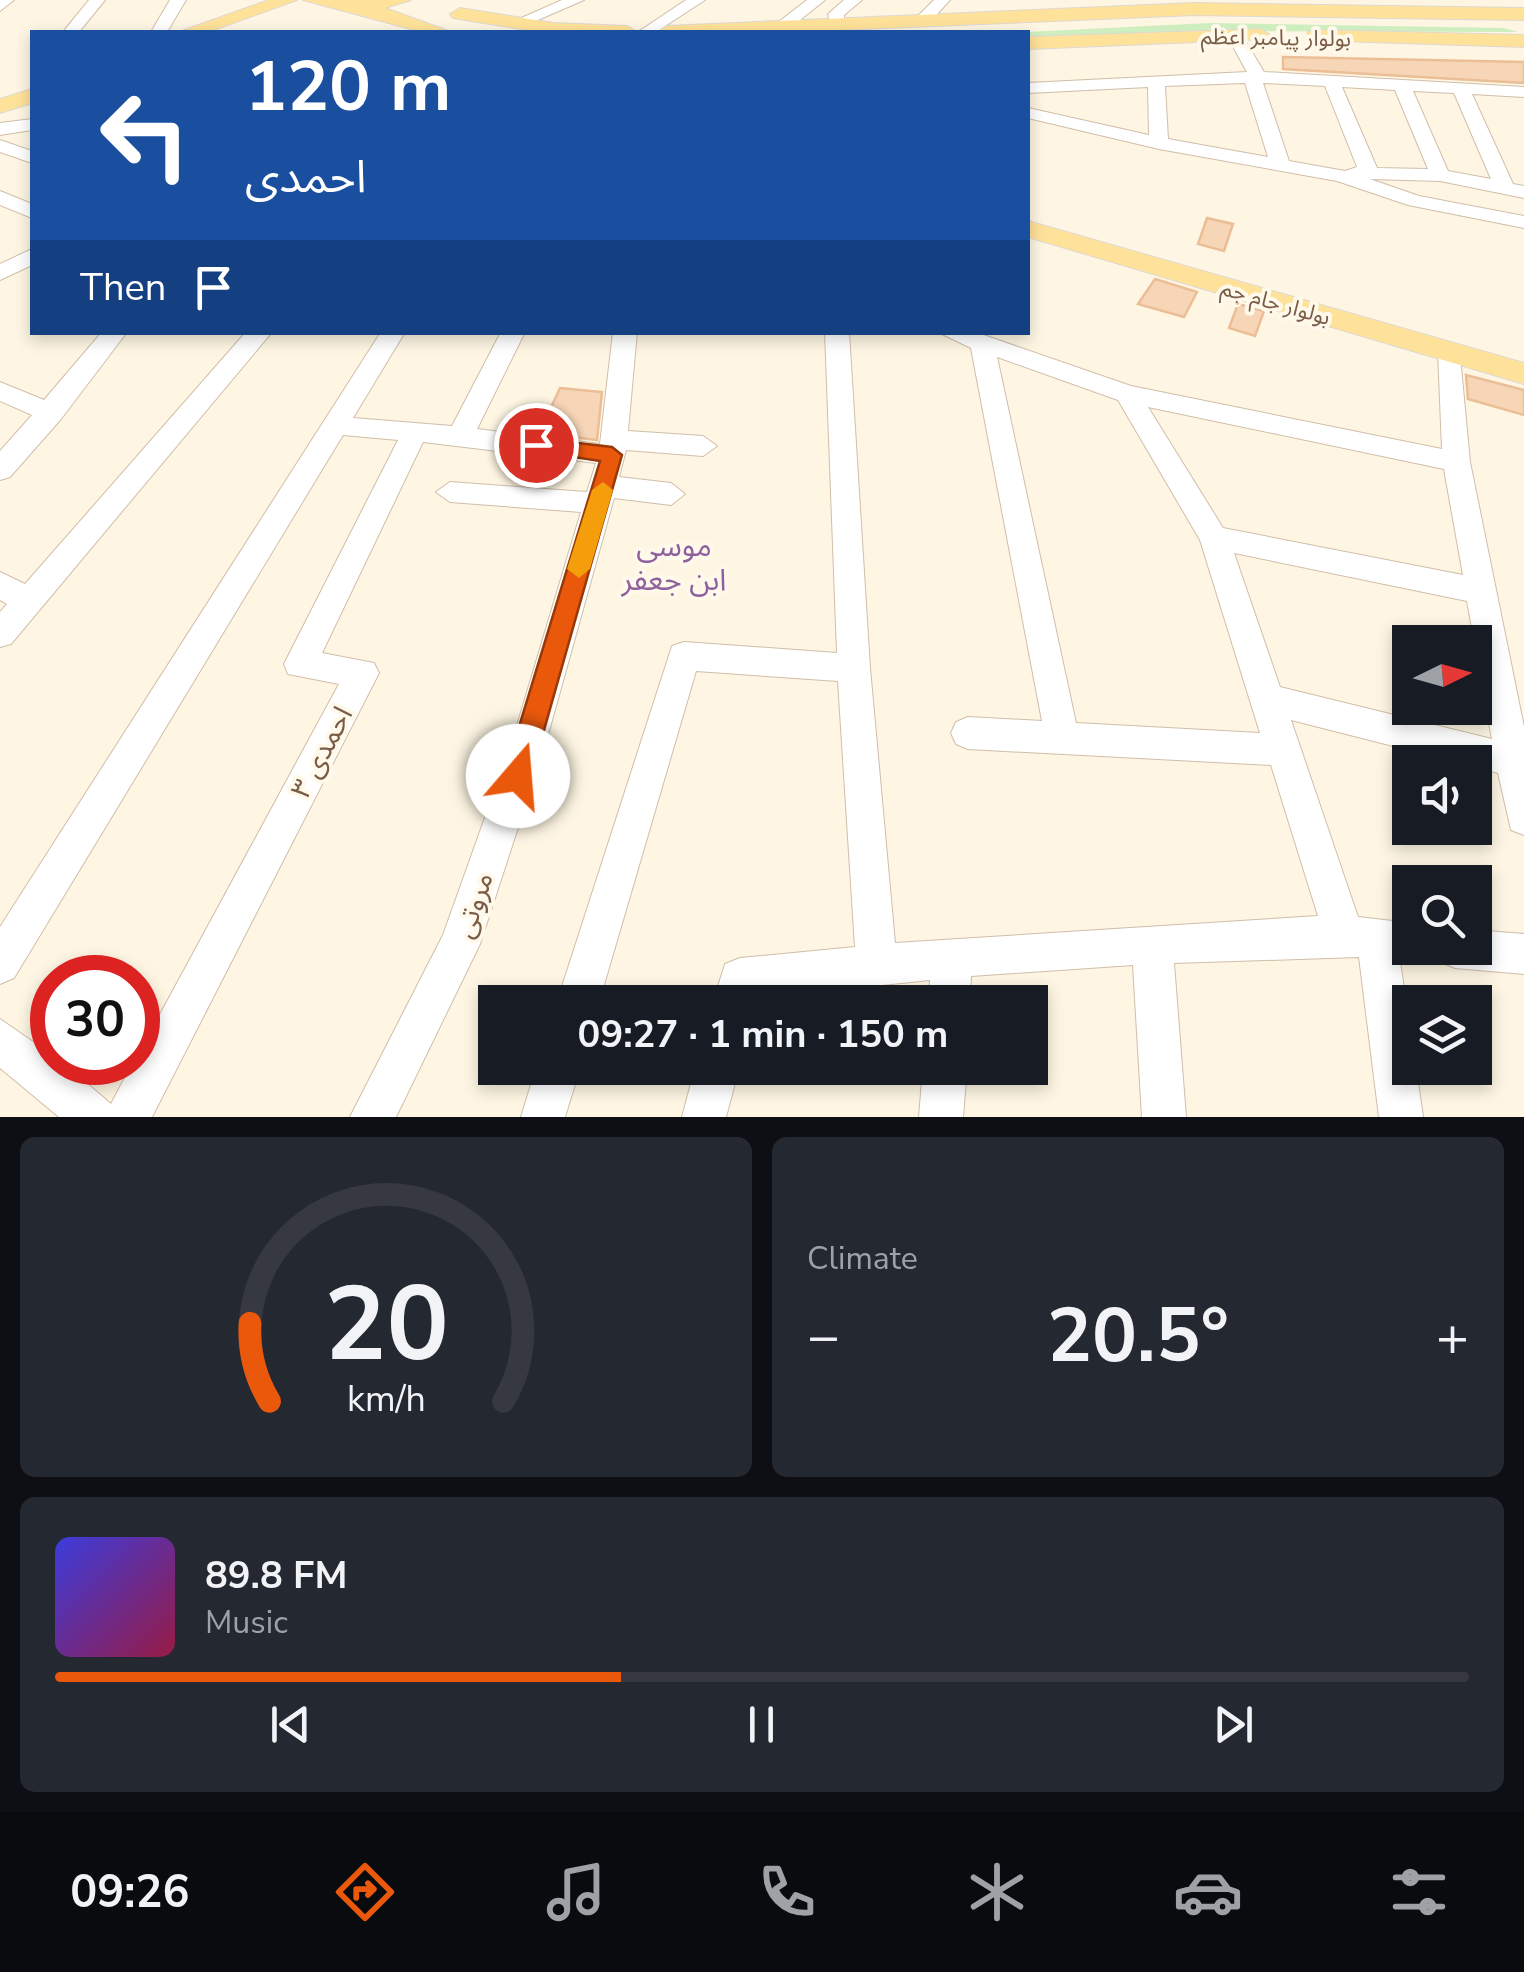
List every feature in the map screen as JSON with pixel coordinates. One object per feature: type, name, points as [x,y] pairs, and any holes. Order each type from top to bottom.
[{"type":"main road","points":[[242,30],[301,4]]},
{"type":"main road","points":[[197,30],[301,4],[400,9],[438,30]]},
{"type":"main road","points":[[400,9],[402,12],[431,6],[523,28],[575,30]]},
{"type":"main road","name":"بولوار پیامبر اعظم","points":[[778,30],[1195,8],[1524,14]]},
{"type":"main road","name":"بولوار پیامبر اعظم","points":[[921,30],[1197,18],[1524,23]]},
{"type":"main road","name":"بولوار پیامبر اعظم","points":[[1030,44],[1232,34],[1524,41]]},
{"type":"main road","name":"بولوار پیامبر اعظم","points":[[1030,55],[1249,64],[1287,46],[1524,50]]},
{"type":"main road","points":[[0,92],[30,83]]},
{"type":"main road","points":[[0,106],[30,97]]},
{"type":"main road","name":"بولوار جام جم","points":[[1030,215],[1082,236],[1524,374]]},
{"type":"main road","name":"بولوار جام جم","points":[[1030,229],[1082,236],[1524,354]]},
{"type":"street","points":[[0,6],[6,0]]},
{"type":"street","points":[[73,30],[97,0]]},
{"type":"street","points":[[160,30],[178,0]]},
{"type":"street","points":[[523,28],[576,0]]},
{"type":"street","points":[[649,30],[697,0]]},
{"type":"street","points":[[778,30],[817,0]]},
{"type":"street","points":[[838,26],[836,14],[854,0]]},
{"type":"street","points":[[921,22],[942,0]]},
{"type":"street","points":[[1030,73],[1249,64],[1332,83],[1524,92]]},
{"type":"street","points":[[1030,88],[1156,80],[1249,64]]},
{"type":"street","points":[[1249,64],[1281,166]]},
{"type":"street","points":[[1156,80],[1159,143]]},
{"type":"street","points":[[1332,83],[1369,172]]},
{"type":"street","points":[[1402,86],[1440,176]]},
{"type":"street","points":[[1461,90],[1515,190]]},
{"type":"street","points":[[1030,113],[1159,143],[1342,176],[1416,201],[1524,222]]},
{"type":"street","points":[[0,129],[30,124]]},
{"type":"street","points":[[0,146],[27,154]]},
{"type":"street","points":[[0,164],[27,154]]},
{"type":"street","points":[[1342,176],[1369,172],[1440,176],[1515,190]]},
{"type":"street","points":[[1,197],[30,182]]},
{"type":"street","points":[[1,197],[30,211]]},
{"type":"street","points":[[0,470],[52,413],[113,335]]},
{"type":"street","points":[[0,634],[257,335]]},
{"type":"street","points":[[0,964],[391,335]]},
{"type":"street","points":[[460,436],[511,335]]},
{"type":"street","name":"مروتی","points":[[372,1117],[460,944],[529,742],[607,471],[624,335]]},
{"type":"street","points":[[837,335],[854,668],[877,965]]},
{"type":"street","points":[[957,335],[1126,394],[1456,462]]},
{"type":"street","points":[[984,347],[1062,737]]},
{"type":"street","points":[[1450,352],[1456,462],[1483,592],[1509,655],[1514,761],[1524,818]]},
{"type":"street","points":[[0,391],[52,413]]},
{"type":"street","points":[[1126,394],[1214,538],[1285,750],[1377,940],[1401,1117]]},
{"type":"street","points":[[333,425],[460,436],[607,471],[671,494]]},
{"type":"street","name":"احمدی ۳","points":[[128,1117],[362,673],[300,664],[415,432]]},
{"type":"street","points":[[450,492],[607,471],[703,446]]},
{"type":"street","points":[[1214,538],[1483,592]]},
{"type":"street","points":[[0,584],[28,602]]},
{"type":"street","points":[[583,985],[684,656],[854,668]]},
{"type":"street","points":[[1270,700],[1514,761]]},
{"type":"street","points":[[968,733],[1285,750]]},
{"type":"street","points":[[769,985],[877,965],[952,957],[1152,944],[1377,940]]},
{"type":"street","points":[[1152,944],[1164,1117]]},
{"type":"street","points":[[1492,951],[1524,954]]},
{"type":"street","points":[[950,985],[952,957]]},
{"type":"street","points":[[0,1040],[94,1117]]},
{"type":"street","points":[[543,1117],[553,1085]]},
{"type":"street","points":[[704,1117],[712,1085]]},
{"type":"street","points":[[942,1117],[944,1085]]},
{"type":"green space","points":[[1209,23],[1503,28],[1518,32],[1210,31],[1030,40],[1030,32]]},
{"type":"building","points":[[1283,57],[1524,62],[1524,83],[1283,69]]},
{"type":"building","points":[[1207,218],[1233,224],[1224,251],[1198,244]]},
{"type":"building","points":[[1155,279],[1197,292],[1184,317],[1138,304]]},
{"type":"building","points":[[1238,304],[1264,311],[1255,336],[1229,328]]},
{"type":"building","points":[[1466,375],[1524,390],[1524,415],[1468,399]]},
{"type":"building","points":[[560,388],[602,392],[597,440],[539,433]]},
{"type":"slow traffic","points":[[579,569],[603,490]]},
{"type":"district","name":"موسی ابن جعفر","points":[[674,563]]},
{"type":"route","points":[[518,776],[612,455],[536,445]]}]
